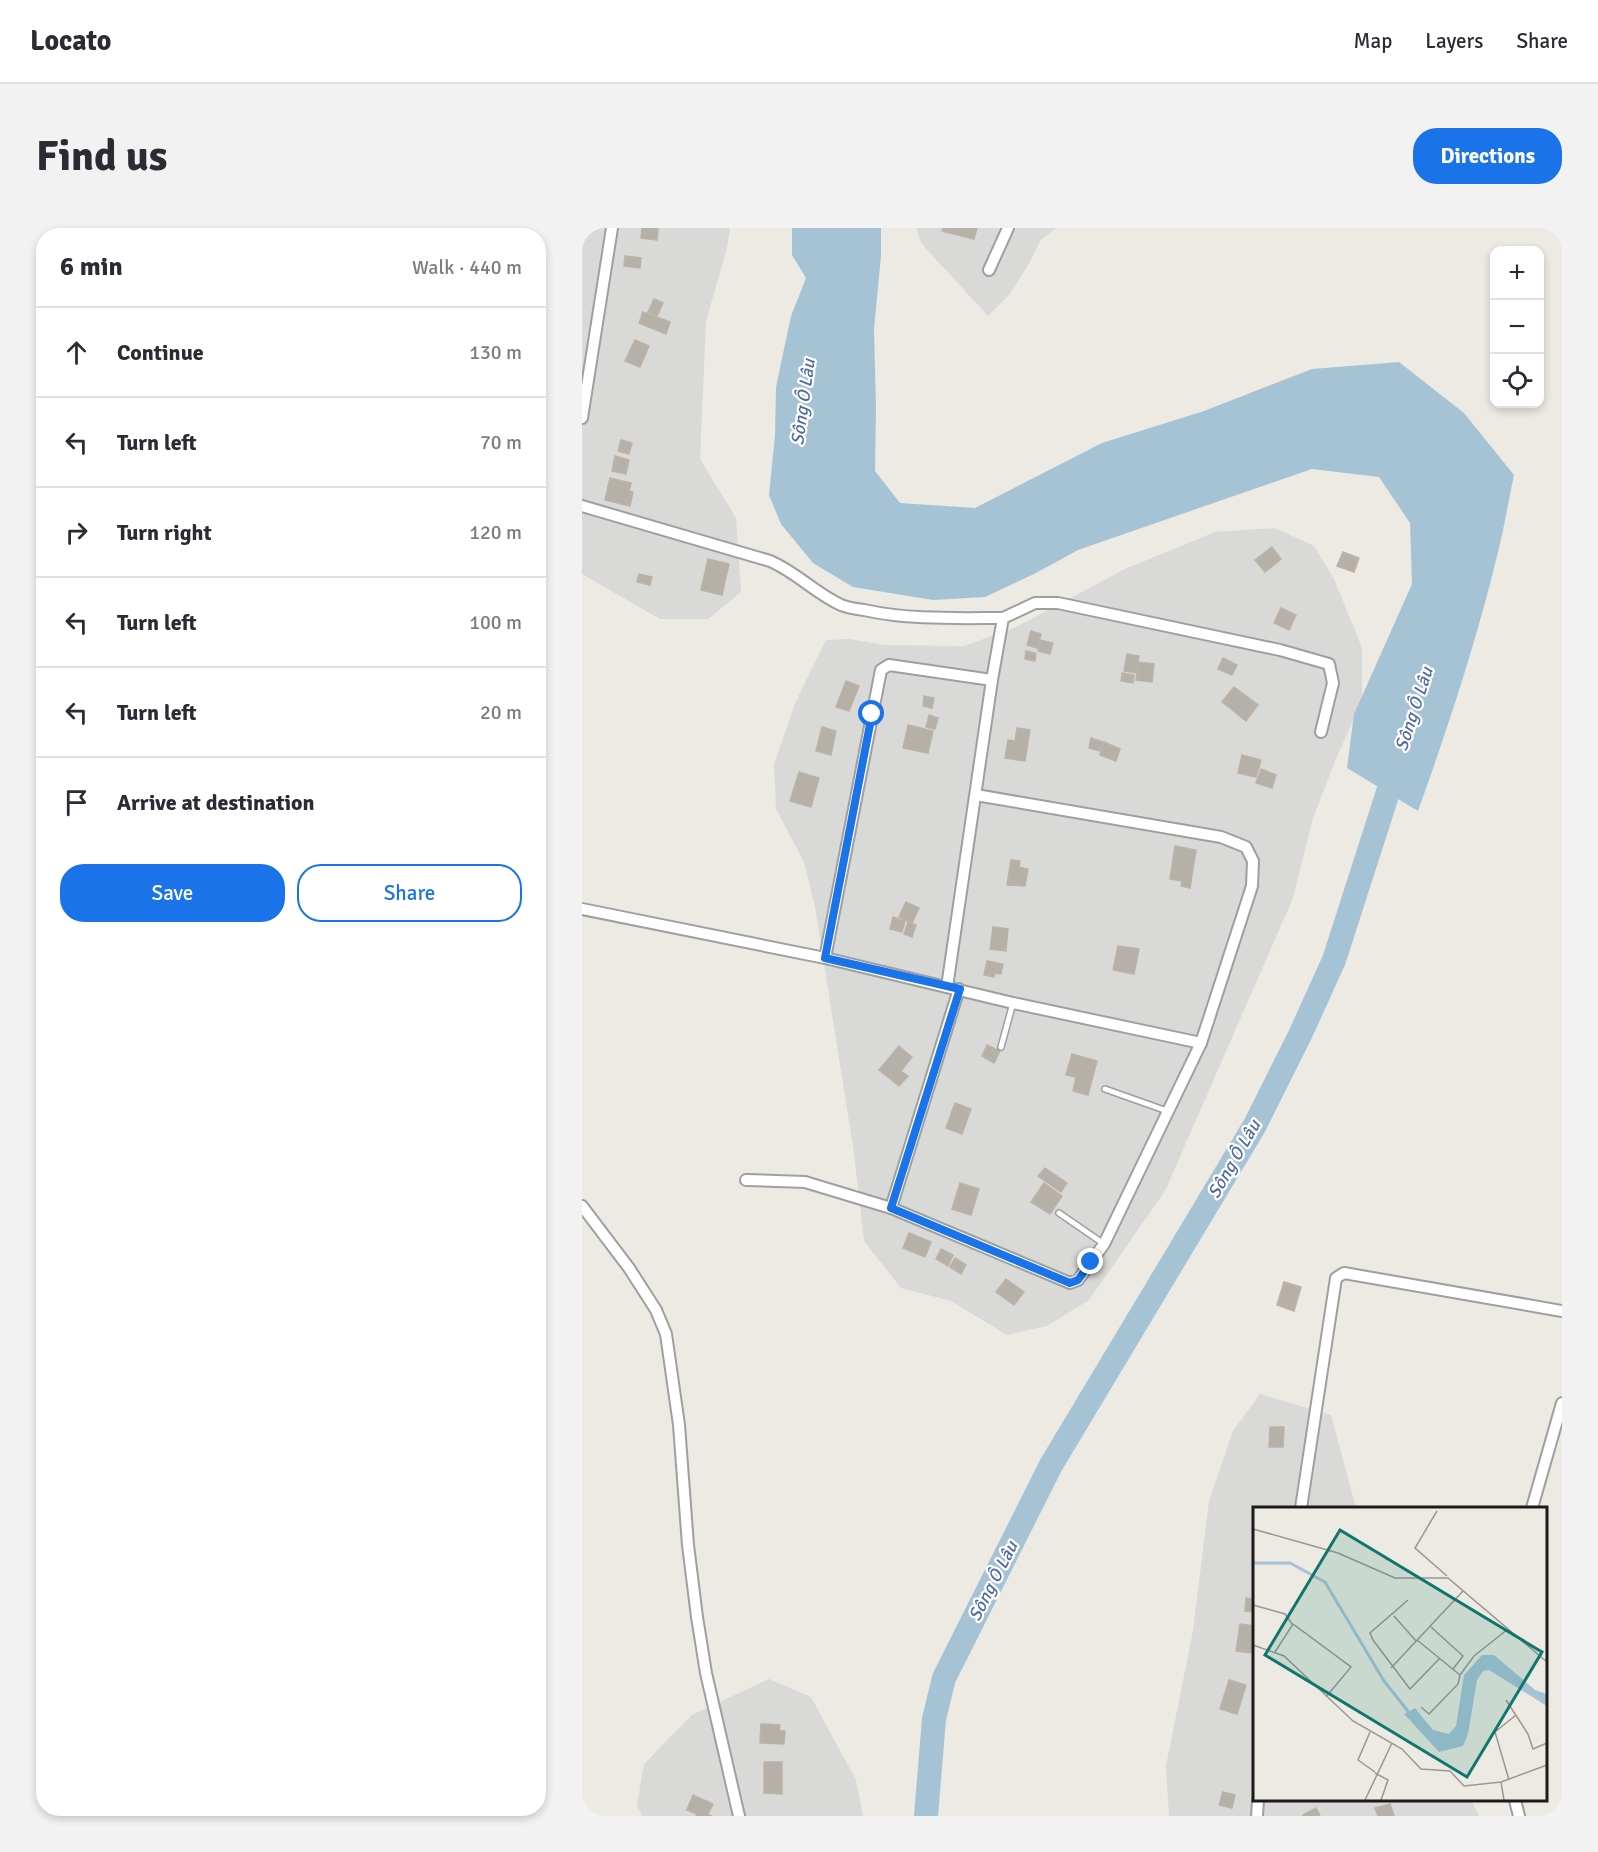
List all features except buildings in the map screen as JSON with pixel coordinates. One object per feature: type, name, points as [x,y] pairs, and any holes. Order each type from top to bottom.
[{"type":"street","points":[[582,418],[612,228]]},
{"type":"street","points":[[989,270],[1008,228]]},
{"type":"street","points":[[582,506],[770,561],[784,567],[820,593],[844,606],[879,614],[1003,618],[1035,603],[1058,603],[1280,650],[1329,664],[1333,683],[1321,732]]},
{"type":"street","points":[[947,987],[1003,618]]},
{"type":"street","points":[[825,958],[881,670],[889,665],[992,680]]},
{"type":"street","points":[[746,1180],[805,1182],[891,1208],[1070,1283],[1078,1280],[1104,1244],[1201,1043],[1252,886],[1253,861],[1246,847],[1221,837],[976,795]]},
{"type":"street","points":[[582,909],[825,958],[1013,1003],[1201,1043]]},
{"type":"street","points":[[891,1208],[960,989]]},
{"type":"street","points":[[582,1206],[629,1268],[656,1310],[666,1334],[679,1425],[688,1545],[697,1617],[706,1673],[739,1816]]},
{"type":"street","points":[[1301,1507],[1338,1275],[1344,1273],[1562,1311]]},
{"type":"street","points":[[1533,1507],[1562,1403]]},
{"type":"street","points":[[1257,1816],[1258,1801]]},
{"type":"street","points":[[1515,1801],[1519,1816]]},
{"type":"lane","points":[[1001,1047],[1013,1003]]},
{"type":"lane","points":[[1105,1089],[1167,1111]]},
{"type":"lane","points":[[1059,1213],[1104,1244]]},
{"type":"shaded area","points":[[582,228],[730,228],[727,248],[706,321],[700,459],[736,518],[741,592],[708,619],[660,619],[582,574]]},
{"type":"shaded area","points":[[916,228],[1056,228],[1040,241],[1010,294],[988,316],[921,243]]},
{"type":"shaded area","points":[[1275,528],[1314,546],[1334,579],[1362,648],[1362,701],[1313,818],[1293,898],[1165,1191],[1089,1300],[1047,1326],[1007,1335],[951,1301],[901,1288],[864,1241],[854,1153],[815,907],[804,862],[776,809],[774,764],[796,701],[826,640],[849,639],[884,645],[964,646],[1014,628],[1125,569],[1215,532]]},
{"type":"shaded area","points":[[1260,1394],[1331,1415],[1356,1507],[1253,1507],[1253,1801],[1472,1801],[1479,1816],[1169,1816],[1166,1766],[1193,1631],[1209,1501],[1233,1431]]},
{"type":"shaded area","points":[[769,1679],[811,1697],[856,1780],[863,1816],[642,1816],[637,1805],[644,1764],[692,1715]]},
{"type":"water","points":[[792,228],[881,228],[881,256],[874,329],[875,471],[900,503],[975,508],[1102,443],[1204,411],[1312,369],[1399,362],[1464,413],[1514,475],[1499,546],[1471,653],[1418,811],[1347,768],[1354,714],[1412,584],[1410,523],[1379,477],[1312,469],[1078,550],[985,597],[933,600],[853,587],[813,563],[781,524],[769,495],[775,435],[776,387],[791,316],[806,278],[792,255]]},
{"type":"waterway","name":"Sông Ô Lâu","points":[[926,1816],[934,1719],[944,1678],[1051,1465],[1255,1125],[1300,1035],[1334,960],[1398,761]]},
{"type":"route","points":[[872,714],[825,958],[960,989],[891,1208],[1070,1283],[1078,1280],[1091,1262]]}]
